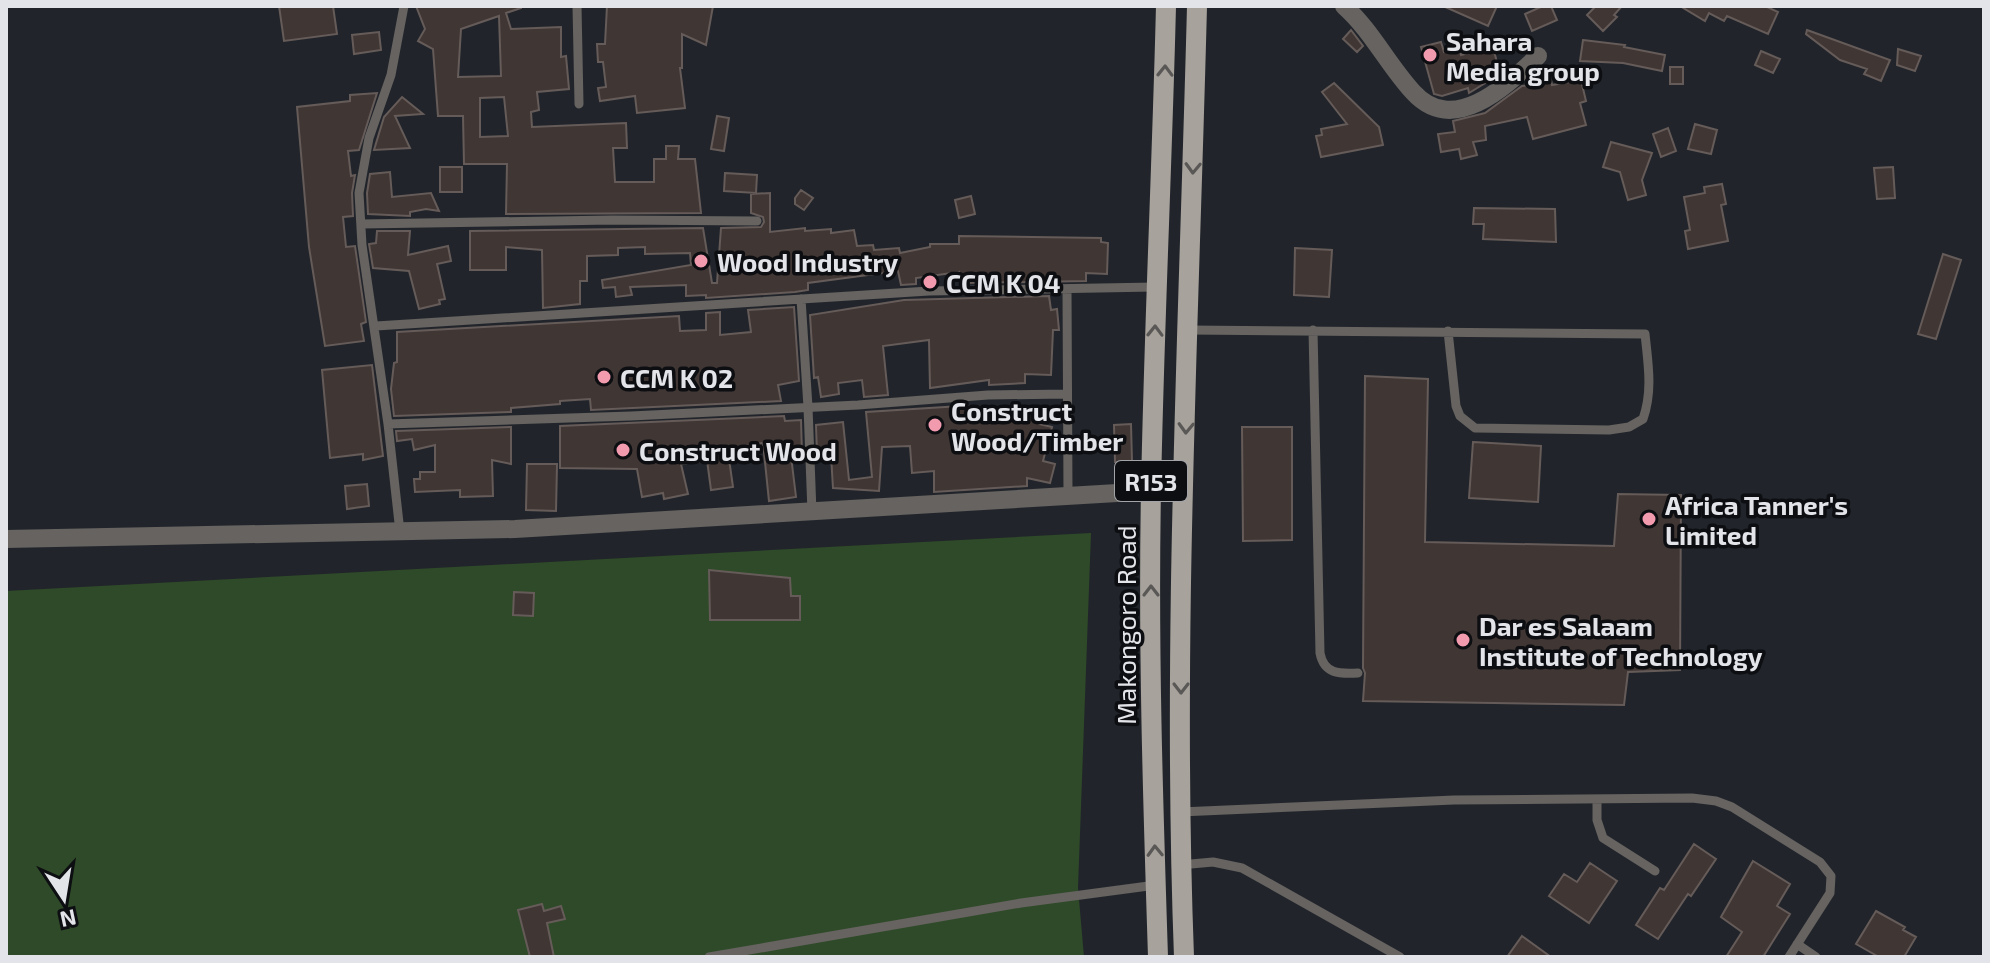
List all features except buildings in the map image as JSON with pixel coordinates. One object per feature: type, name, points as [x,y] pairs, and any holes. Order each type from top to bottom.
[{"type":"main road","name":"Makongoro Road","points":[[1158,957],[1152,751],[1151,491],[1166,6]]},
{"type":"main road","name":"R153","points":[[1184,957],[1180,865],[1181,626],[1197,6]]},
{"type":"street","points":[[1344,6],[1371,35],[1413,93],[1439,110],[1458,110],[1479,103],[1510,82],[1538,56]]},
{"type":"street","points":[[6,539],[515,529],[1151,491]]},
{"type":"lane","points":[[400,532],[359,193],[369,138],[391,75],[404,6]]},
{"type":"lane","points":[[577,6],[579,104]]},
{"type":"lane","points":[[361,224],[757,221]]},
{"type":"lane","points":[[376,326],[929,291],[1155,287]]},
{"type":"lane","points":[[1067,289],[1068,495]]},
{"type":"lane","points":[[801,299],[812,512]]},
{"type":"lane","points":[[1188,330],[1448,331],[1645,334],[1650,384],[1649,403],[1643,419],[1629,427],[1609,430],[1475,428],[1460,416],[1456,406],[1448,331]]},
{"type":"lane","points":[[1313,330],[1320,653],[1322,663],[1328,670],[1340,674],[1358,673]]},
{"type":"lane","points":[[388,424],[808,407],[988,395],[1067,394]]},
{"type":"lane","points":[[1180,812],[1440,801],[1692,798],[1716,801],[1732,807],[1820,862],[1831,876],[1830,893],[1789,957]]},
{"type":"lane","points":[[1597,799],[1597,820],[1603,838],[1655,871]]},
{"type":"lane","points":[[1180,865],[1213,862],[1242,868],[1400,957]]},
{"type":"lane","points":[[709,957],[1021,903],[1156,885]]},
{"type":"lane","points":[[1797,944],[1816,957]]},
{"type":"green space","points":[[1091,533],[1078,888],[1084,957],[6,957],[6,591]]},
{"type":"place","name":"Sahara Media group","points":[[1430,55]]},
{"type":"place","name":"Wood Industry","points":[[701,261]]},
{"type":"place","name":"CCM K 04","points":[[930,282]]},
{"type":"place","name":"CCM K 02","points":[[604,377]]},
{"type":"place","name":"Construct Wood/Timber","points":[[935,425]]},
{"type":"place","name":"Construct Wood","points":[[623,450]]},
{"type":"place","name":"Africa Tanner's Limited","points":[[1649,519]]},
{"type":"place","name":"Dar es Salaam Institute of Technology","points":[[1463,640]]}]
